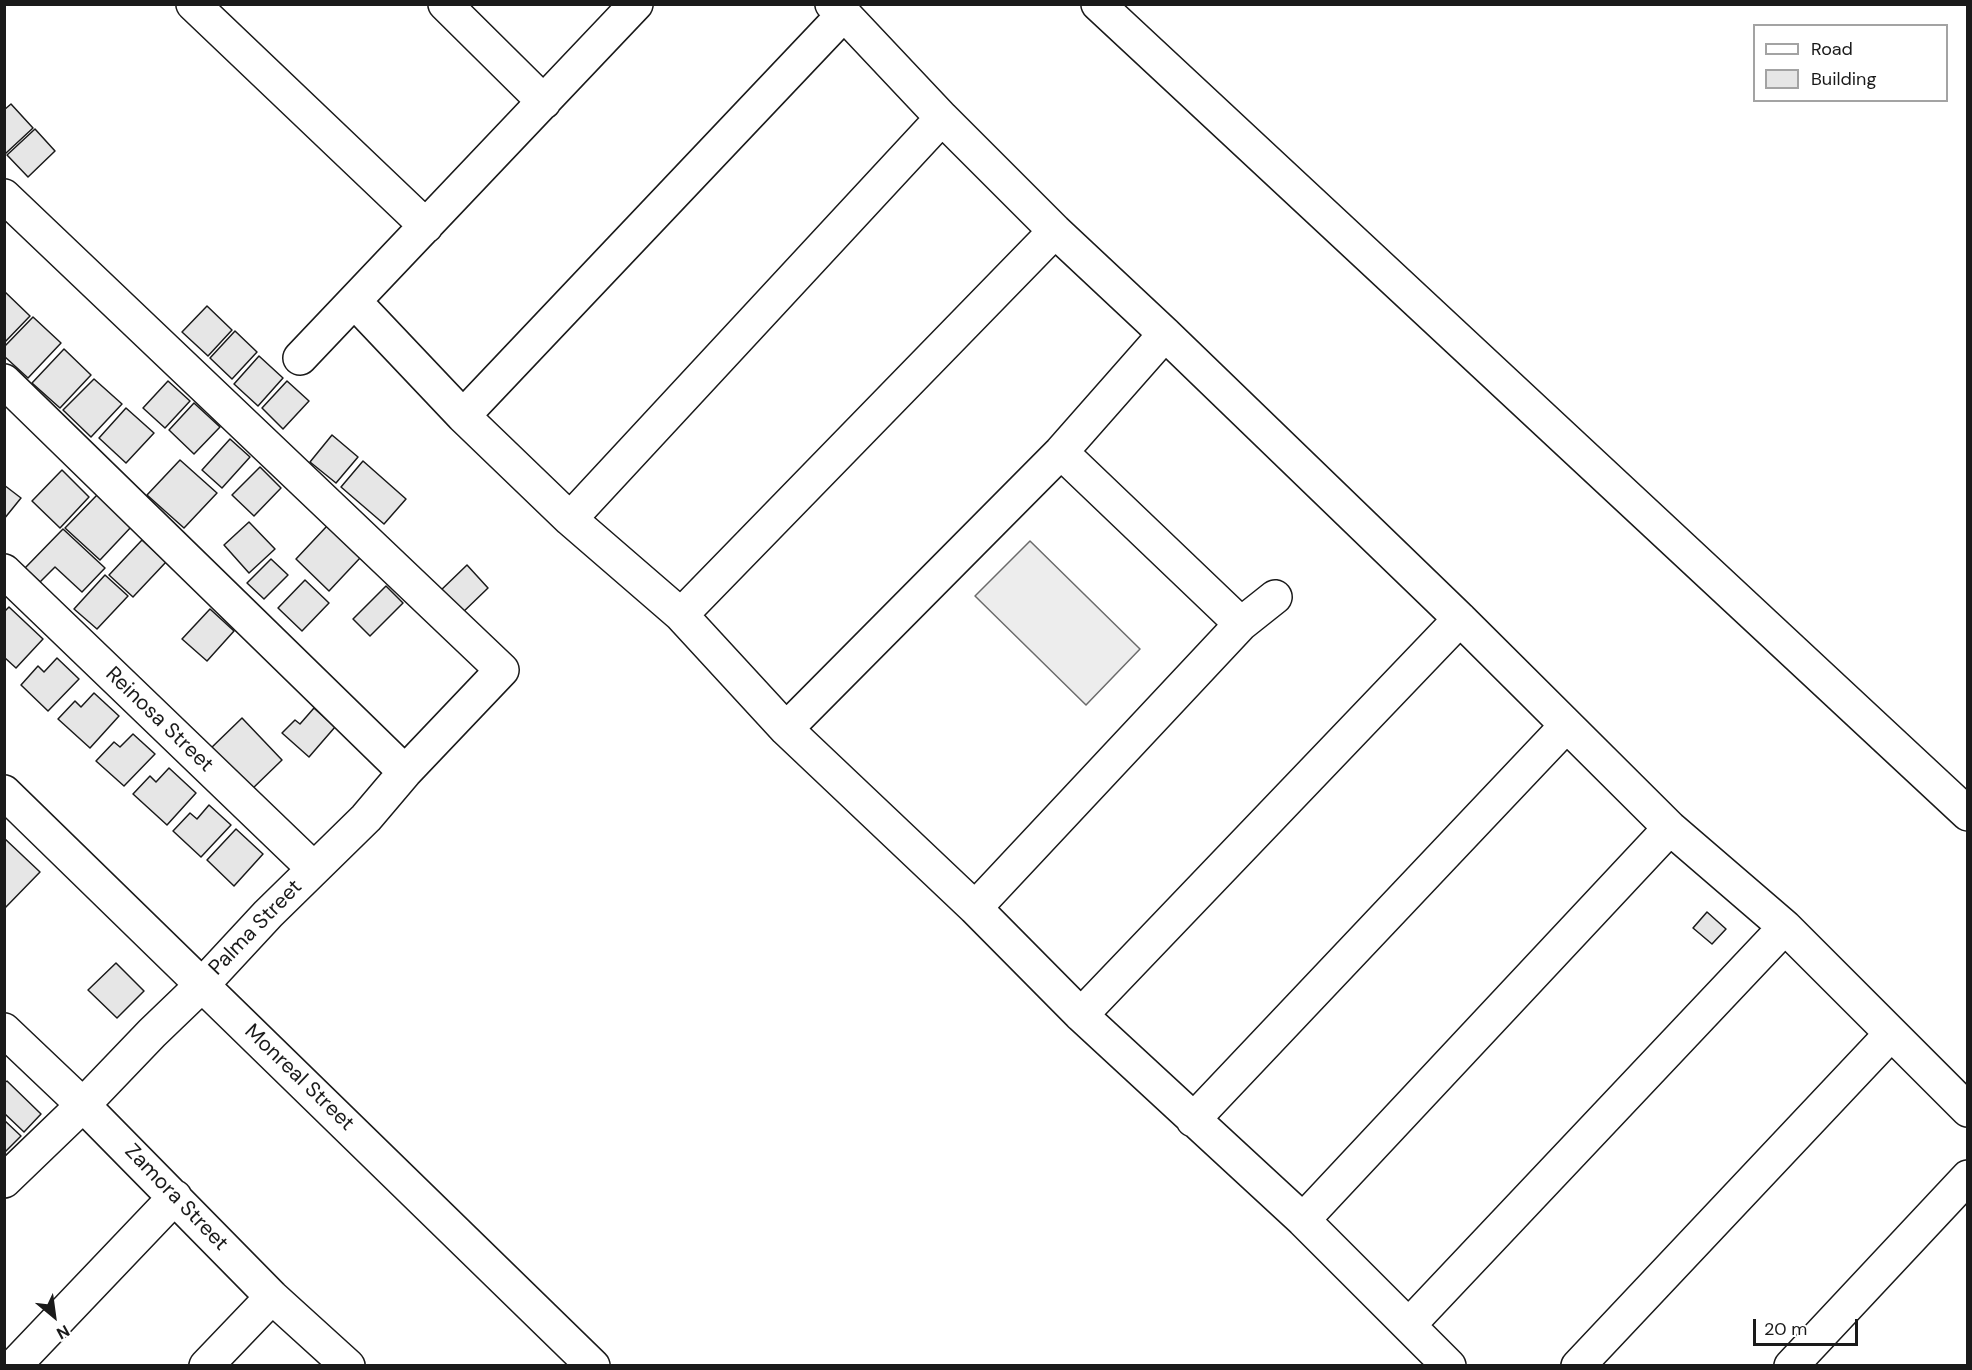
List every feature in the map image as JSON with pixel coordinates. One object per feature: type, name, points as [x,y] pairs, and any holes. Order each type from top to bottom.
[{"type":"street","points":[[194,4],[426,226]]},
{"type":"street","points":[[445,4],[544,102]]},
{"type":"street","points":[[300,358],[636,4]]},
{"type":"street","points":[[1098,4],[1968,814]]},
{"type":"street","points":[[463,416],[838,9],[942,118],[1055,231],[1460,619],[1670,828],[1785,927],[1968,1110]]},
{"type":"street","points":[[570,519],[942,118]]},
{"type":"street","name":"Palma Street","points":[[4,196],[502,670],[405,772],[366,818],[313,868],[203,984],[83,1105],[4,1181]]},
{"type":"street","points":[[681,615],[1055,231]]},
{"type":"street","points":[[355,302],[463,416],[570,519],[681,615],[786,729],[975,908],[1081,1015],[1303,1220],[1449,1365]]},
{"type":"street","points":[[786,729],[1061,452],[1165,334]]},
{"type":"street","points":[[4,381],[405,772]]},
{"type":"street","points":[[1061,452],[1241,624]]},
{"type":"street","name":"Reinosa Street","points":[[4,571],[313,868]]},
{"type":"street","points":[[975,908],[1241,624],[1275,597]]},
{"type":"street","points":[[1081,1015],[1460,619]]},
{"type":"street","points":[[1193,1119],[1566,726]]},
{"type":"street","name":"Monreal Street","points":[[4,792],[593,1365]]},
{"type":"street","points":[[1303,1220],[1670,828]]},
{"type":"street","points":[[1409,1325],[1785,927]]},
{"type":"street","name":"Zamora Street","points":[[4,1030],[83,1105],[272,1297],[348,1365]]},
{"type":"street","points":[[1578,1365],[1891,1034]]},
{"type":"street","points":[[1791,1365],[1968,1177]]},
{"type":"street","points":[[14,1365],[175,1197]]},
{"type":"street","points":[[206,1365],[272,1297]]},
{"type":"shaded area","points":[[1030,541],[1140,649],[1086,705],[975,596]]},
{"type":"building","points":[[11,104],[33,128],[5,154],[4,110]]},
{"type":"building","points":[[35,129],[55,151],[28,177],[7,155]]},
{"type":"building","points":[[4,291],[30,316],[4,343]]},
{"type":"building","points":[[207,306],[232,330],[208,356],[182,332]]},
{"type":"building","points":[[33,317],[61,343],[28,378],[4,356],[4,347]]},
{"type":"building","points":[[235,331],[257,352],[232,379],[210,358]]},
{"type":"building","points":[[64,349],[91,375],[60,408],[32,383]]},
{"type":"building","points":[[259,356],[283,378],[258,406],[234,384]]},
{"type":"building","points":[[94,379],[122,404],[91,437],[63,410]]},
{"type":"building","points":[[168,381],[190,401],[165,428],[143,408]]},
{"type":"building","points":[[287,381],[309,401],[283,429],[262,408]]},
{"type":"building","points":[[194,403],[220,427],[194,454],[169,430]]},
{"type":"building","points":[[126,408],[154,433],[126,463],[99,438]]},
{"type":"building","points":[[332,435],[358,457],[336,483],[310,462]]},
{"type":"building","points":[[230,439],[250,457],[222,488],[202,470]]},
{"type":"building","points":[[180,460],[217,493],[184,528],[147,495]]},
{"type":"building","points":[[363,461],[406,499],[384,524],[341,487]]},
{"type":"building","points":[[260,467],[281,488],[254,516],[232,495]]},
{"type":"building","points":[[62,470],[89,497],[60,528],[32,501]]},
{"type":"building","points":[[4,485],[21,498],[4,519]]},
{"type":"building","points":[[98,494],[132,526],[100,560],[65,528]]},
{"type":"building","points":[[249,522],[275,549],[249,573],[224,545]]},
{"type":"building","points":[[327,526],[360,558],[329,591],[296,559]]},
{"type":"building","points":[[63,529],[105,568],[82,592],[55,567],[40,582],[25,568]]},
{"type":"building","points":[[142,540],[166,562],[133,597],[109,575]]},
{"type":"building","points":[[271,559],[288,575],[264,599],[247,583]]},
{"type":"building","points":[[467,565],[488,588],[459,616],[438,593]]},
{"type":"building","points":[[105,575],[128,596],[97,629],[74,609]]},
{"type":"building","points":[[305,580],[329,603],[302,631],[278,608]]},
{"type":"building","points":[[386,586],[403,603],[370,636],[353,619]]},
{"type":"building","points":[[9,607],[43,639],[16,668],[4,657],[4,612]]},
{"type":"building","points":[[210,609],[234,631],[207,661],[182,639]]},
{"type":"building","points":[[57,658],[79,679],[48,711],[21,685],[38,666],[44,672]]},
{"type":"building","points":[[94,693],[119,716],[90,748],[58,719],[75,701],[81,707]]},
{"type":"building","points":[[314,708],[335,727],[309,757],[282,733],[295,720],[300,724]]},
{"type":"building","points":[[242,718],[282,760],[250,791],[209,750]]},
{"type":"building","points":[[133,734],[155,754],[124,786],[96,761],[114,742],[120,747]]},
{"type":"building","points":[[169,768],[196,793],[167,825],[133,794],[150,776],[156,782]]},
{"type":"building","points":[[209,805],[231,825],[201,857],[173,831],[190,813],[197,819]]},
{"type":"building","points":[[236,829],[263,854],[234,886],[207,860]]},
{"type":"building","points":[[4,838],[40,872],[4,909]]},
{"type":"building","points":[[1707,912],[1726,929],[1712,944],[1693,928]]},
{"type":"building","points":[[116,963],[144,991],[117,1018],[88,990]]},
{"type":"building","points":[[7,1081],[41,1114],[24,1132],[4,1113],[4,1083]]},
{"type":"building","points":[[4,1120],[21,1136],[4,1153]]}]
